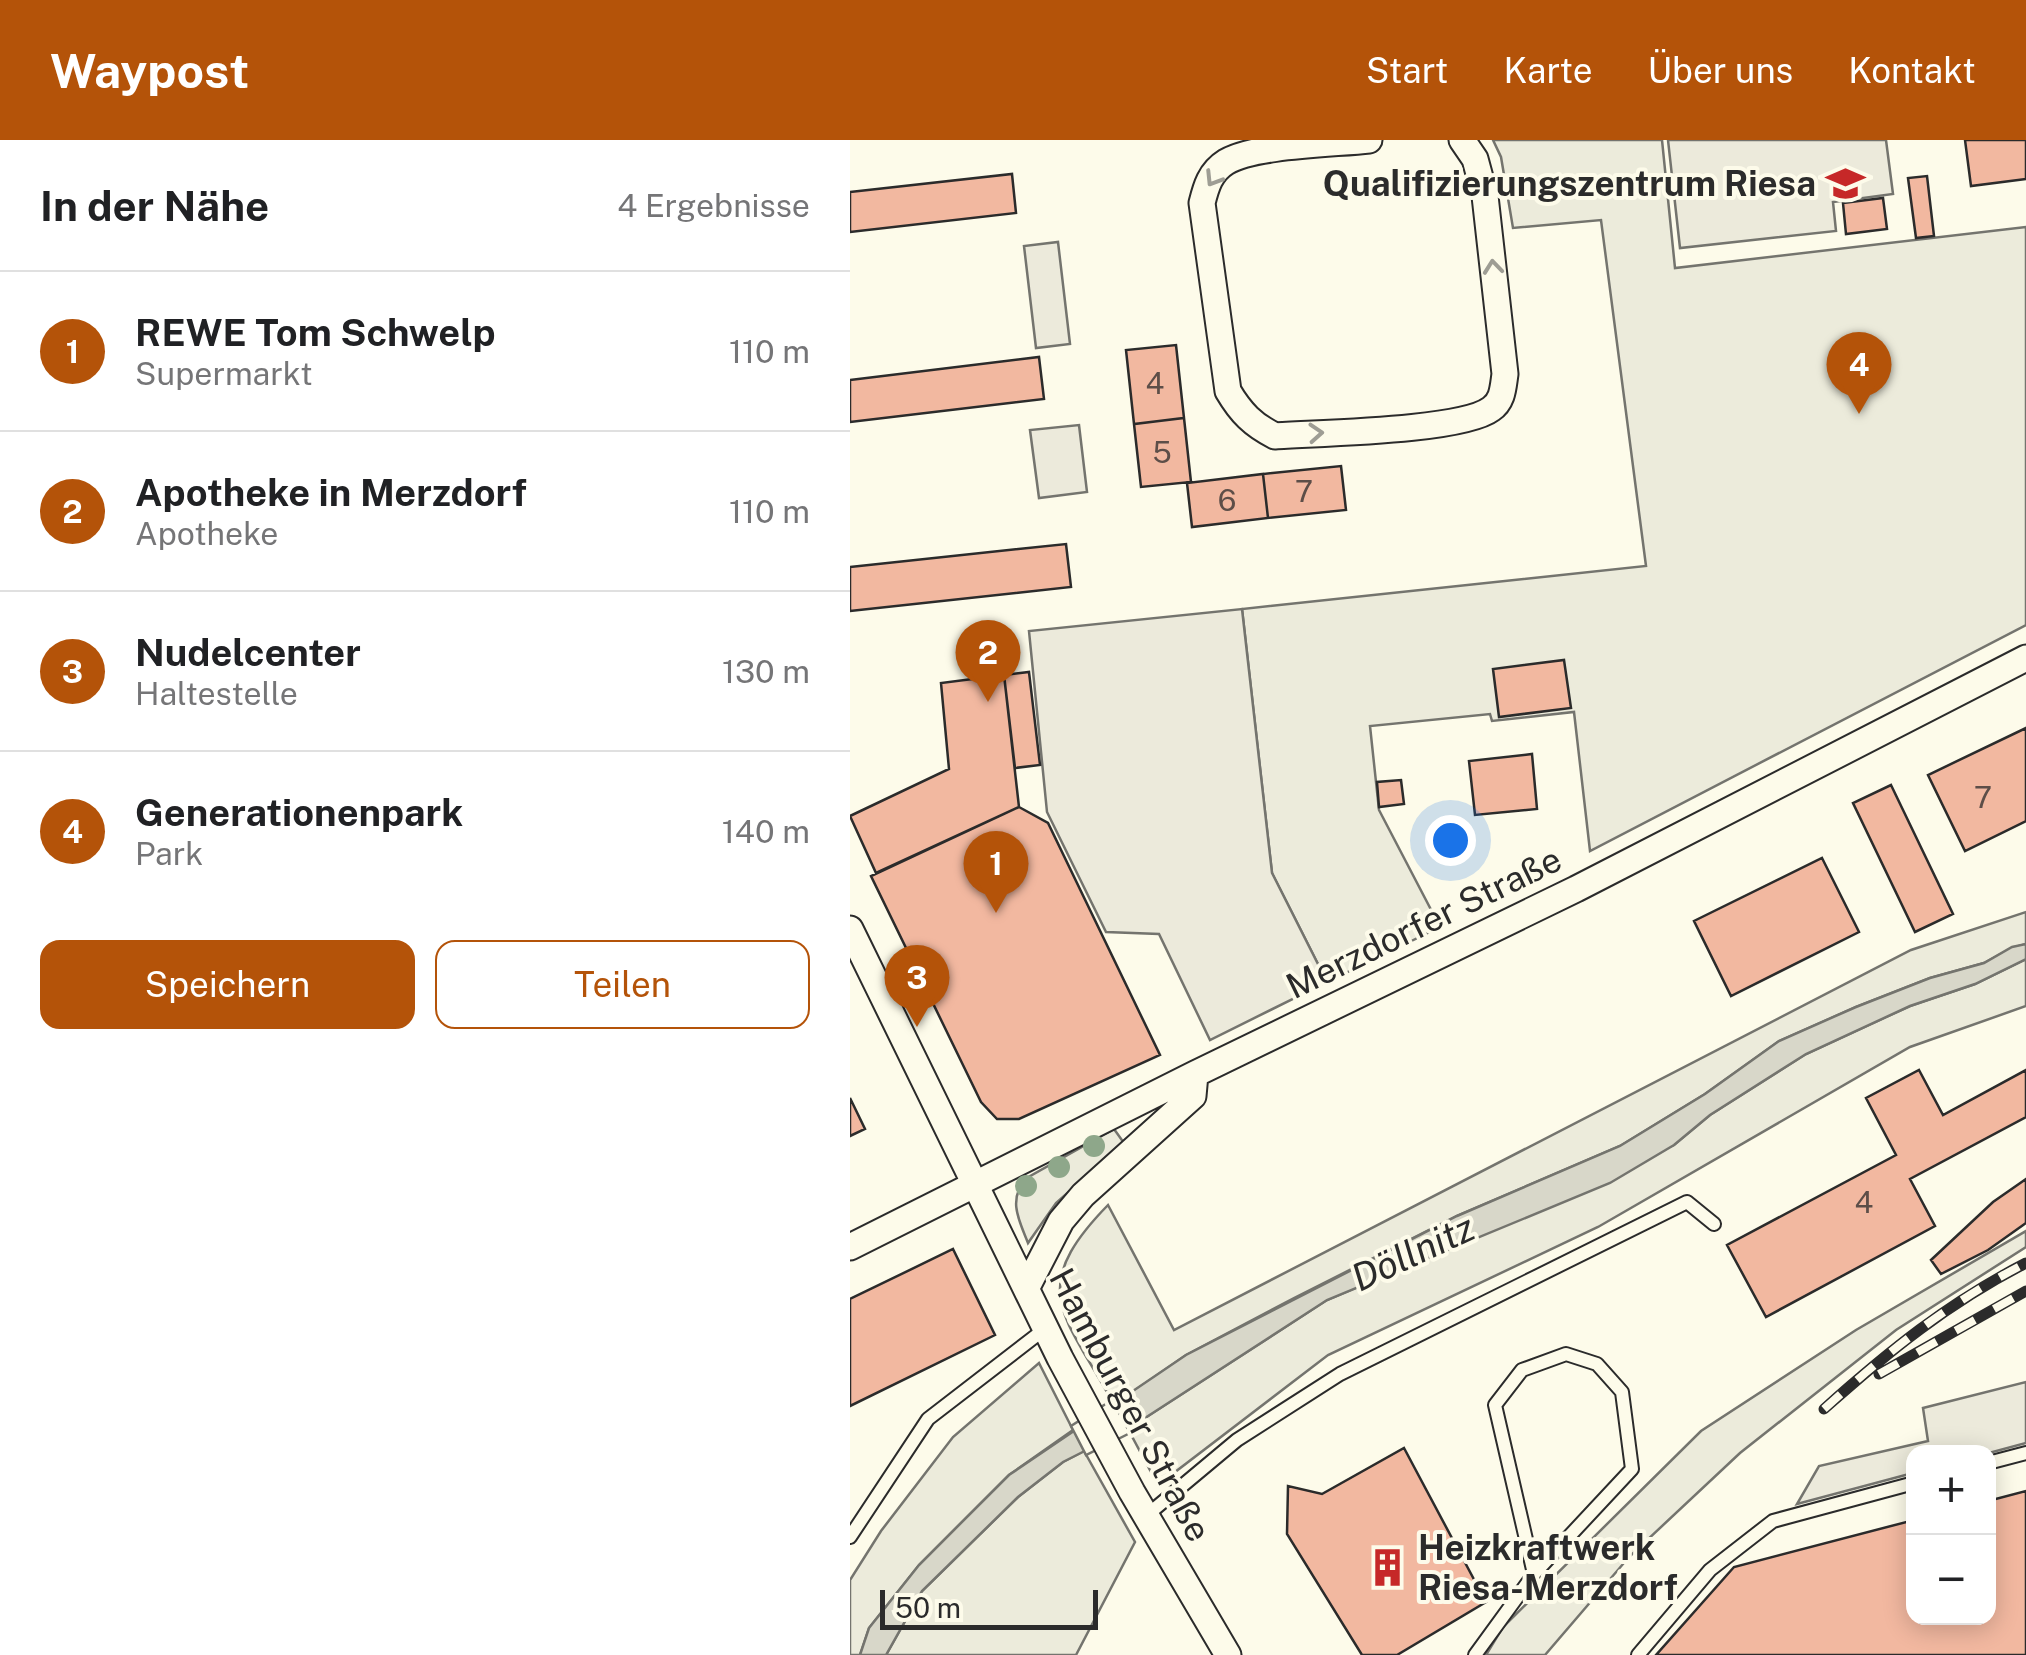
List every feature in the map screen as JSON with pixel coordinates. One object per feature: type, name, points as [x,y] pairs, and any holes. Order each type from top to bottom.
[{"type":"street","points":[[1369,140],[1249,154],[1224,163],[1208,180],[1202,203],[1228,391],[1240,412],[1275,436],[1440,424],[1494,408],[1502,394],[1505,374],[1485,196],[1475,159],[1462,140]]},
{"type":"street","name":"Merzdorfer Straße","points":[[850,1247],[1576,889],[2026,658]]},
{"type":"street","name":"Hamburger Straße","points":[[850,930],[1060,1358],[1132,1492],[1228,1655]]},
{"type":"street","points":[[1027,1287],[1061,1220],[1193,1096],[1196,1074]]},
{"type":"lane","points":[[1146,1516],[1237,1440],[1340,1374],[1687,1202],[1714,1224]]},
{"type":"lane","points":[[850,1537],[928,1419],[1046,1328]]},
{"type":"lane","points":[[1474,1655],[1534,1574],[1632,1469],[1622,1392],[1597,1364],[1566,1354],[1522,1370],[1495,1405],[1534,1574]]},
{"type":"lane","points":[[1996,1461],[2026,1453]]},
{"type":"lane","points":[[1638,1655],[1710,1570],[1773,1521],[1906,1485]]},
{"type":"shaded area","points":[[1493,140],[1662,140],[1675,268],[2026,227],[2026,625],[1590,851],[1574,712],[1492,721],[1490,714],[1370,726],[1379,810],[1440,927],[1327,982],[1272,873],[1242,609],[1646,566],[1601,220],[1513,228],[1501,157]]},
{"type":"shaded area","points":[[1668,140],[1886,140],[1893,194],[1833,202],[1836,231],[1680,248]]},
{"type":"shaded area","points":[[1058,242],[1070,344],[1036,348],[1024,246]]},
{"type":"shaded area","points":[[1079,425],[1087,492],[1039,498],[1030,430]]},
{"type":"shaded area","points":[[1242,609],[1272,873],[1327,982],[1210,1040],[1159,934],[1106,932],[1047,812],[1029,631]]},
{"type":"shaded area","points":[[2026,912],[2026,944],[1984,963],[1930,978],[1856,1007],[1779,1041],[1705,1094],[1620,1146],[1457,1216],[1294,1298],[1186,1355],[1114,1405],[1069,1325],[1060,1282],[1067,1260],[1108,1205],[1174,1330],[1911,950]]},
{"type":"shaded area","points":[[2026,959],[2026,1006],[1910,1047],[1598,1227],[1328,1355],[1158,1485],[1128,1429],[1327,1300],[1674,1145],[1710,1115],[1806,1054]]},
{"type":"shaded area","points":[[1114,1129],[1124,1143],[1056,1203],[1028,1243],[1016,1203],[1025,1179]]},
{"type":"shaded area","points":[[2026,1231],[2026,1247],[1896,1330],[1740,1453],[1629,1557],[1545,1655],[1486,1655],[1503,1627],[1701,1431],[1856,1330]]},
{"type":"shaded area","points":[[1039,1363],[1073,1430],[1009,1475],[919,1565],[869,1628],[860,1655],[850,1655],[850,1580],[881,1531],[953,1437]]},
{"type":"shaded area","points":[[2026,1382],[2026,1443],[1996,1451],[1996,1445],[1911,1445],[1928,1441],[1923,1408]]},
{"type":"shaded area","points":[[1906,1446],[1906,1475],[1797,1504],[1819,1466]]},
{"type":"shaded area","points":[[1084,1451],[1135,1542],[1076,1655],[886,1655],[922,1591],[1018,1497]]},
{"type":"water","name":"Döllnitz","points":[[2026,944],[2026,959],[1806,1054],[1710,1115],[1674,1145],[1610,1183],[1327,1300],[1128,1429],[1063,1462],[1018,1497],[922,1591],[886,1655],[860,1655],[869,1628],[919,1565],[1009,1475],[1186,1355],[1457,1216],[1620,1146],[1705,1094],[1779,1041],[1856,1007],[1930,978],[1984,963],[2012,947]]},
{"type":"pier","points":[[1112,1400],[1130,1433],[1086,1455],[1071,1426]]},
{"type":"building","points":[[1965,140],[2026,140],[2026,179],[1971,186]]},
{"type":"building","points":[[1012,174],[1016,213],[850,232],[850,192]]},
{"type":"building","points":[[1927,176],[1934,236],[1916,238],[1908,178]]},
{"type":"building","points":[[1883,198],[1887,229],[1846,234],[1843,203]]},
{"type":"building","points":[[1176,345],[1184,418],[1134,424],[1126,350]]},
{"type":"building","points":[[1039,357],[1044,399],[850,422],[850,380]]},
{"type":"building","points":[[1184,418],[1191,482],[1141,487],[1134,424]]},
{"type":"building","points":[[1341,466],[1346,510],[1268,518],[1263,474]]},
{"type":"building","points":[[1263,474],[1268,518],[1192,527],[1187,483]]},
{"type":"building","points":[[1066,544],[1071,587],[850,611],[850,567]]},
{"type":"building","points":[[1564,660],[1571,708],[1499,717],[1493,669]]},
{"type":"building","points":[[1029,672],[1040,765],[1015,768],[1004,675]]},
{"type":"building","points":[[1004,675],[1019,807],[876,873],[850,816],[949,769],[941,683]]},
{"type":"building","points":[[2026,728],[2026,821],[1965,851],[1928,775]]},
{"type":"building","points":[[1532,754],[1537,809],[1475,815],[1469,761]]},
{"type":"building","points":[[1401,780],[1404,804],[1379,807],[1377,782]]},
{"type":"building","points":[[1891,785],[1953,914],[1915,932],[1853,803]]},
{"type":"building","points":[[1019,807],[1048,823],[1160,1055],[1019,1119],[997,1119],[981,1102],[871,876]]},
{"type":"building","points":[[1822,858],[1859,932],[1731,996],[1694,921]]},
{"type":"building","points":[[1919,1070],[1943,1115],[2026,1070],[2026,1117],[1910,1179],[1935,1226],[1766,1317],[1727,1245],[1896,1155],[1866,1098]]},
{"type":"building","points":[[850,1098],[865,1129],[850,1136]]},
{"type":"building","points":[[2026,1179],[2026,1223],[1988,1250],[1941,1274],[1931,1260],[1993,1202]]},
{"type":"building","points":[[953,1249],[995,1335],[850,1406],[850,1299]]},
{"type":"building","name":"Heizkraftwerk Riesa-Merzdorf","points":[[1404,1448],[1486,1602],[1397,1655],[1362,1655],[1287,1534],[1288,1486],[1322,1494]]},
{"type":"building","points":[[2026,1491],[2026,1655],[1656,1655],[1734,1567],[1906,1522],[1906,1625],[1996,1625],[1996,1499]]},
{"type":"railway","points":[[1824,1409],[1920,1329],[2026,1263]]},
{"type":"railway","points":[[1879,1374],[2026,1291]]},
{"type":"place","name":"Qualifizierungszentrum Riesa","points":[[1846,184]]},
{"type":"place","name":"Generationenpark","points":[[1859,414]]},
{"type":"place","name":"Apotheke in Merzdorf","points":[[988,702]]},
{"type":"place","name":"REWE Tom Schwelp","points":[[996,913]]},
{"type":"place","name":"Nudelcenter","points":[[917,1027]]},
{"type":"place","name":"Heizkraftwerk Riesa-Merzdorf","points":[[1388,1568]]}]
